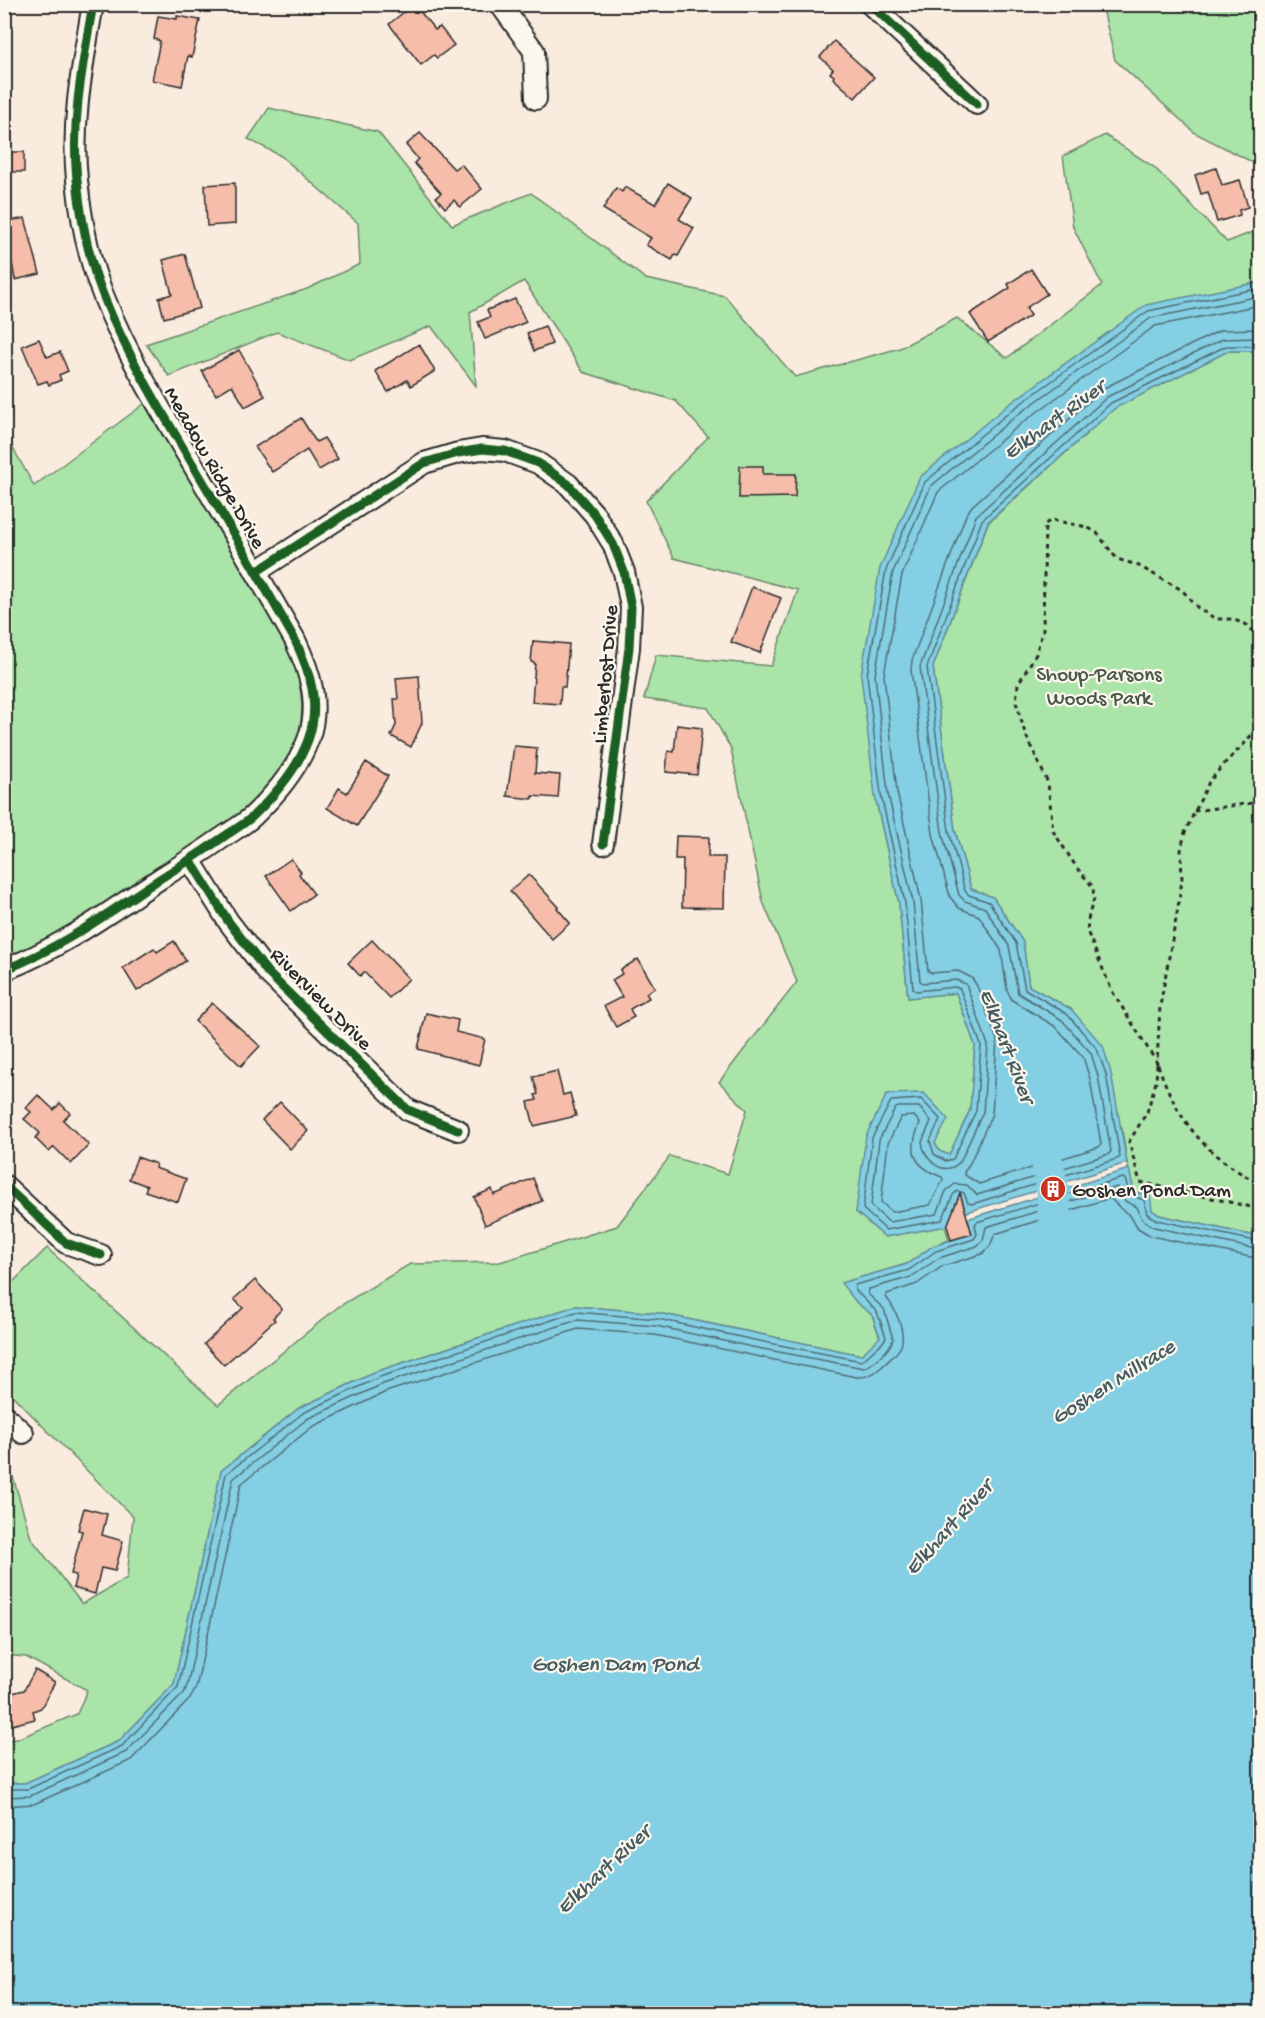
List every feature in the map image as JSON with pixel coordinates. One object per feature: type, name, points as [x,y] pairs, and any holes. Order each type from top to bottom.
[{"type":"street","name":"Meadow Ridge Drive","points":[[4,970],[29,961],[61,943],[190,860],[250,818],[275,793],[297,764],[308,739],[314,710],[313,689],[308,667],[295,640],[139,372],[114,323],[95,272],[77,180],[75,126],[80,75],[93,4]]},
{"type":"street","points":[[500,4],[534,51],[536,99]]},
{"type":"street","points":[[870,4],[977,104]]},
{"type":"street","name":"Limberlost Drive","points":[[256,572],[424,463],[458,453],[482,449],[506,451],[538,463],[568,484],[595,515],[613,544],[624,572],[632,607],[629,648],[603,844]]},
{"type":"street","name":"Riverview Drive","points":[[190,860],[228,921],[268,973],[408,1110],[458,1130]]},
{"type":"street","points":[[4,1185],[66,1243],[101,1255]]},
{"type":"street","points":[[4,1415],[23,1433]]},
{"type":"path","points":[[1260,639],[1247,625],[1232,619],[1216,618],[1198,608],[1182,590],[1137,565],[1117,559],[1097,533],[1087,527],[1052,520],[1045,524],[1043,629],[1036,654],[1018,684],[1016,702],[1025,733],[1048,783],[1053,831],[1077,868],[1093,887],[1094,899],[1087,931],[1112,992],[1157,1063],[1167,1090],[1190,1130],[1223,1162],[1260,1184]]},
{"type":"path","points":[[1260,723],[1246,742],[1209,782],[1185,832],[1181,850],[1182,880],[1160,1006],[1156,1082],[1147,1112],[1129,1142],[1140,1182],[1260,1209]]},
{"type":"path","points":[[1194,811],[1260,802]]},
{"type":"green space","points":[[1102,5],[1260,5],[1260,166],[1195,133],[1115,60]]},
{"type":"green space","points":[[269,108],[378,132],[452,225],[531,193],[646,279],[725,296],[795,377],[900,348],[957,318],[1007,358],[1102,285],[1073,227],[1063,156],[1105,135],[1154,167],[1227,242],[1260,229],[1260,282],[1250,284],[1008,405],[875,796],[899,904],[908,998],[956,993],[975,1045],[970,1110],[949,1155],[939,1151],[935,1143],[858,1205],[856,1212],[885,1237],[945,1226],[949,1240],[933,1246],[907,1264],[842,1283],[857,1303],[872,1315],[880,1338],[861,1355],[658,1313],[575,1306],[378,1371],[299,1408],[221,1471],[174,1684],[119,1741],[25,1783],[5,1783],[4,1740],[17,1739],[77,1714],[87,1690],[26,1657],[5,1655],[5,1450],[31,1538],[82,1604],[127,1578],[133,1517],[5,1388],[5,1290],[47,1248],[218,1405],[338,1307],[410,1264],[500,1262],[617,1226],[670,1156],[728,1174],[747,1110],[719,1082],[797,982],[763,902],[731,749],[708,708],[644,699],[656,655],[771,666],[798,590],[674,558],[646,501],[708,437],[676,401],[583,372],[524,281],[470,312],[476,386],[431,326],[350,360],[277,332],[169,376],[146,344],[307,289],[360,264],[358,223],[281,156],[248,139]]},
{"type":"green space","name":"Shoup-Parsons Woods Park","points":[[1228,351],[1260,351],[1260,1237],[1159,1215],[1134,1192],[1122,1129],[1071,1009],[1029,986],[1023,942],[993,897],[971,889],[955,830],[933,667],[988,523],[1115,408]]},
{"type":"green space","points":[[148,401],[291,654],[302,704],[296,742],[277,776],[240,814],[218,831],[67,928],[37,945],[4,959],[4,432],[34,486]]},
{"type":"water","points":[[1260,282],[1260,351],[1228,351],[1115,408],[988,522],[933,667],[955,830],[971,889],[993,897],[1023,942],[1029,986],[1071,1009],[1103,1046],[1111,1073],[1127,1163],[964,1213],[947,1226],[885,1237],[856,1212],[866,1136],[887,1094],[924,1093],[948,1119],[935,1143],[939,1151],[949,1155],[970,1110],[975,1045],[956,993],[908,998],[899,904],[875,796],[861,675],[880,568],[920,477],[1008,405],[1146,305]]},
{"type":"water","name":"Goshen Dam Pond","points":[[1129,1169],[1134,1192],[1150,1195],[1152,1210],[1159,1215],[1260,1237],[1260,2013],[5,2013],[4,1783],[25,1783],[119,1741],[174,1684],[221,1471],[299,1408],[378,1371],[575,1306],[658,1313],[861,1355],[880,1337],[872,1315],[857,1303],[841,1283],[907,1264],[933,1246],[951,1240],[967,1219]]},
{"type":"building","points":[[414,4],[435,30],[440,27],[454,45],[437,58],[434,55],[421,65],[389,24]]},
{"type":"building","points":[[158,16],[177,19],[177,16],[200,20],[192,57],[188,56],[182,86],[152,80],[160,41],[154,39]]},
{"type":"building","points":[[834,41],[874,77],[855,98],[833,78],[834,76],[830,73],[833,69],[820,57]]},
{"type":"building","points":[[420,133],[454,169],[461,164],[482,189],[460,207],[454,200],[445,208],[436,197],[441,193],[414,163],[418,159],[406,145]]},
{"type":"building","points":[[4,152],[24,152],[24,172],[4,172]]},
{"type":"building","points":[[1216,168],[1222,185],[1240,180],[1248,207],[1239,210],[1240,215],[1217,222],[1208,192],[1201,194],[1195,175]]},
{"type":"building","points":[[235,183],[235,224],[207,226],[205,185]]},
{"type":"building","points":[[668,183],[692,198],[679,219],[694,228],[678,256],[675,255],[672,260],[646,245],[651,238],[603,209],[616,188],[622,192],[625,187],[655,204]]},
{"type":"building","points":[[25,218],[40,274],[15,280],[12,263],[8,264],[4,250],[4,222]]},
{"type":"building","points":[[185,254],[200,308],[164,318],[159,298],[172,294],[163,260]]},
{"type":"building","points":[[1031,269],[1047,294],[1026,308],[1031,315],[988,342],[970,314],[1010,288],[1008,284]]},
{"type":"building","points":[[515,299],[526,322],[485,339],[478,322],[490,317],[487,310]]},
{"type":"building","points":[[545,326],[552,344],[534,351],[527,333]]},
{"type":"building","points":[[39,339],[47,357],[60,352],[68,371],[59,375],[61,380],[49,385],[47,381],[38,384],[22,346]]},
{"type":"building","points":[[419,344],[435,371],[411,386],[407,380],[388,392],[375,371]]},
{"type":"building","points":[[239,350],[265,396],[245,407],[232,385],[216,395],[202,371]]},
{"type":"building","points":[[301,418],[316,442],[324,438],[338,459],[319,470],[307,450],[272,472],[255,447]]},
{"type":"building","points":[[740,466],[763,466],[763,474],[796,474],[795,497],[739,498]]},
{"type":"building","points":[[752,587],[781,598],[760,653],[731,642]]},
{"type":"building","points":[[533,641],[569,644],[565,687],[561,687],[560,704],[532,702],[535,663],[531,662]]},
{"type":"building","points":[[419,676],[422,723],[411,747],[391,736],[396,725],[394,699],[398,699],[396,678]]},
{"type":"building","points":[[677,725],[702,728],[697,775],[666,772],[668,751],[674,752]]},
{"type":"building","points":[[514,746],[537,748],[535,773],[560,775],[558,798],[532,796],[532,799],[507,796]]},
{"type":"building","points":[[366,762],[388,776],[357,826],[327,808],[339,788],[347,793]]},
{"type":"building","points":[[676,836],[709,837],[708,857],[725,857],[724,908],[682,907],[683,859],[675,859]]},
{"type":"building","points":[[291,859],[314,894],[291,911],[266,876]]},
{"type":"building","points":[[529,875],[559,907],[557,908],[570,923],[552,939],[510,891]]},
{"type":"building","points":[[372,940],[409,979],[389,998],[364,972],[360,976],[348,963]]},
{"type":"building","points":[[174,941],[186,961],[137,991],[123,968],[154,948],[157,952]]},
{"type":"building","points":[[638,959],[655,988],[646,993],[649,998],[630,1009],[634,1017],[616,1027],[604,1006],[622,997],[612,980],[622,974],[620,970]]},
{"type":"building","points":[[212,1003],[260,1046],[241,1066],[195,1021]]},
{"type":"building","points":[[426,1013],[458,1020],[456,1032],[485,1039],[479,1065],[418,1049]]},
{"type":"building","points":[[557,1071],[563,1095],[570,1093],[576,1116],[534,1126],[528,1102],[537,1100],[535,1095],[538,1094],[533,1077]]},
{"type":"building","points":[[38,1095],[54,1110],[60,1103],[70,1113],[63,1120],[89,1145],[71,1164],[54,1147],[49,1152],[35,1138],[40,1133],[24,1119],[31,1112],[26,1108]]},
{"type":"building","points":[[280,1102],[308,1131],[290,1149],[262,1120]]},
{"type":"building","points":[[137,1157],[156,1164],[155,1168],[186,1179],[178,1202],[145,1191],[147,1186],[129,1179]]},
{"type":"building","points":[[533,1178],[542,1201],[485,1225],[474,1197],[492,1189],[494,1195]]},
{"type":"building","points":[[960,1193],[972,1234],[951,1240],[947,1226]]},
{"type":"building","points":[[255,1280],[282,1309],[273,1318],[275,1320],[224,1365],[204,1344],[243,1308],[234,1299]]},
{"type":"building","points":[[84,1508],[107,1514],[102,1535],[123,1541],[115,1571],[101,1568],[95,1594],[73,1588],[76,1575],[71,1574],[82,1531],[78,1530]]},
{"type":"building","points":[[35,1670],[55,1682],[41,1708],[33,1711],[35,1719],[4,1727],[4,1695],[24,1690]]},
{"type":"waterway","name":"Elkhart River","points":[[1042,1141],[1053,1192],[1056,1238]]},
{"type":"cycle path","points":[[4,970],[46,951],[85,928],[249,820],[276,791],[298,762],[308,740],[314,714],[309,676],[295,640],[139,371],[115,323],[95,273],[82,215],[76,158],[79,92],[93,4]]},
{"type":"cycle path","points":[[870,4],[977,104]]},
{"type":"cycle path","points":[[256,572],[424,463],[458,453],[482,449],[505,451],[538,463],[568,484],[595,515],[613,544],[624,572],[631,607],[629,648],[603,844]]},
{"type":"cycle path","points":[[190,860],[228,921],[268,973],[408,1110],[458,1130]]},
{"type":"cycle path","points":[[4,1185],[66,1243],[101,1255]]},
{"type":"place","name":"Goshen Pond Dam","points":[[1053,1189]]},
{"type":"water label","name":"Goshen Millrace","points":[[1112,1380]]}]
